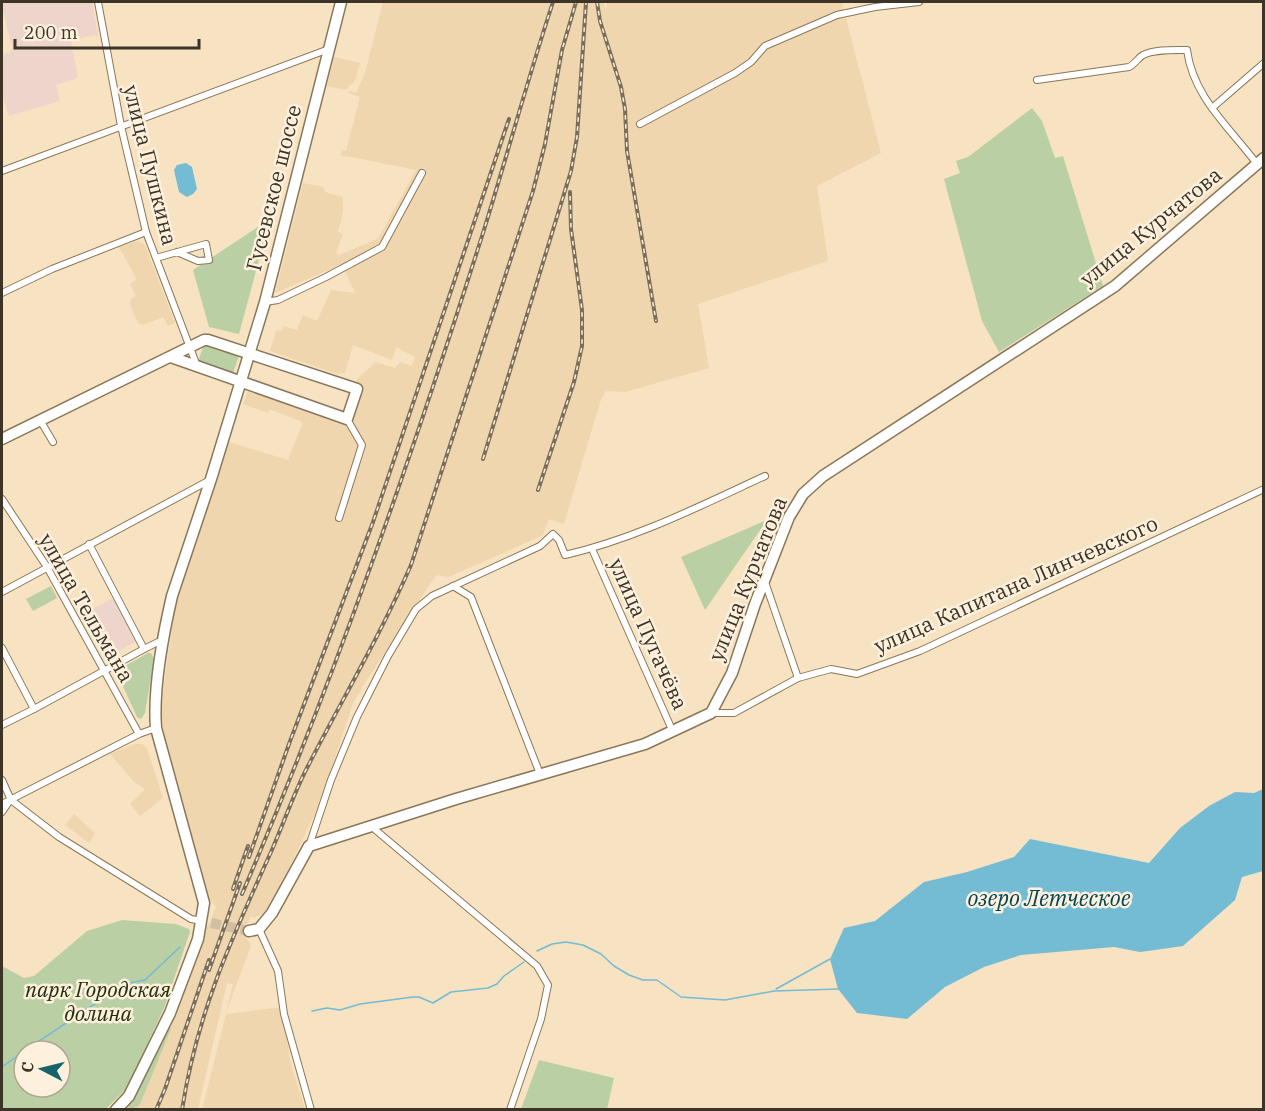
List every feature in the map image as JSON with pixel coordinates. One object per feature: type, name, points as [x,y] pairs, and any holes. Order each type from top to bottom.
[{"type":"main road","name":"Гусевское шоссе","points":[[116,1110],[129,1096],[170,1013],[207,922],[202,891],[180,821],[156,728],[154,709],[172,596],[251,353],[341,2]]},
{"type":"main road","name":"улица Курчатова","points":[[711,713],[732,673],[764,580],[789,517],[803,494],[823,476],[1115,286],[1260,161]]},
{"type":"main road","points":[[2,438],[204,340],[213,340],[357,389],[347,419],[171,357]]},
{"type":"main road","points":[[254,930],[272,913],[309,846],[645,744],[711,713]]},
{"type":"street","name":"улица Пушкина","points":[[98,2],[122,126],[146,232],[197,366]]},
{"type":"street","points":[[640,124],[735,73],[751,62],[765,45],[837,15],[874,7],[919,2]]},
{"type":"street","points":[[2,171],[329,49]]},
{"type":"street","points":[[1037,80],[1129,67],[1136,63],[1140,56],[1149,53],[1187,50],[1189,65],[1196,84],[1212,108],[1260,161]]},
{"type":"street","points":[[1212,108],[1263,63]]},
{"type":"street","points":[[265,302],[278,300],[381,247],[422,173]]},
{"type":"street","points":[[2,293],[146,232]]},
{"type":"street","points":[[156,258],[177,252],[206,244],[210,260],[198,261],[177,252]]},
{"type":"street","points":[[339,518],[362,445],[347,419]]},
{"type":"street","points":[[40,420],[53,442]]},
{"type":"street","points":[[309,846],[331,780],[357,717],[388,656],[416,609],[432,596],[540,546],[553,534],[559,540],[565,555],[592,549],[655,526],[765,476]]},
{"type":"street","points":[[2,592],[211,480]]},
{"type":"street","name":"улица Капитана Линчевского","points":[[711,713],[734,713],[798,678],[831,669],[857,674],[920,651],[1263,489]]},
{"type":"street","name":"улица Тельмана","points":[[2,499],[48,567],[139,734]]},
{"type":"street","points":[[89,544],[144,649]]},
{"type":"street","name":"улица Пугачёва","points":[[592,549],[674,732]]},
{"type":"street","points":[[764,580],[798,678]]},
{"type":"street","points":[[453,586],[471,597],[540,774]]},
{"type":"street","points":[[2,725],[34,710],[144,649],[158,642],[164,642]]},
{"type":"street","points":[[2,648],[34,710]]},
{"type":"street","points":[[2,804],[139,734],[156,728]]},
{"type":"street","points":[[2,780],[10,800],[59,837],[191,919],[207,922]]},
{"type":"street","points":[[2,812],[10,800]]},
{"type":"street","points":[[371,826],[537,966],[549,985],[541,1019],[510,1110]]},
{"type":"street","points":[[254,930],[278,971],[284,1014],[311,1110]]},
{"type":"shaded area","points":[[4,2],[92,2],[98,35],[71,40],[78,78],[56,85],[60,101],[9,116],[2,95],[2,55],[10,52],[12,47],[2,7]]},
{"type":"shaded area","points":[[383,2],[603,2],[606,10],[607,2],[846,2],[842,3],[881,153],[817,186],[828,261],[698,304],[709,368],[625,392],[606,391],[600,402],[564,524],[549,519],[543,535],[449,577],[436,575],[352,706],[321,801],[289,868],[263,915],[255,918],[250,916],[245,935],[251,946],[226,1012],[233,984],[227,983],[198,1109],[131,1110],[182,999],[205,926],[210,923],[216,907],[203,883],[160,725],[174,614],[180,590],[229,442],[288,460],[303,422],[269,409],[268,413],[243,404],[248,390],[345,418],[358,378],[376,362],[395,368],[400,362],[412,366],[415,357],[396,347],[392,360],[353,345],[345,373],[337,374],[270,351],[276,330],[282,331],[284,326],[297,330],[303,315],[317,321],[331,290],[355,293],[342,264],[275,293],[303,183],[323,187],[325,192],[343,197],[343,212],[338,232],[343,234],[336,253],[339,255],[377,239],[416,170],[341,155],[342,150],[346,151],[360,97],[348,93],[349,91],[356,93],[365,73]]},
{"type":"shaded area","points":[[334,57],[360,63],[355,81],[345,90],[327,86]]},
{"type":"shaded area","points":[[138,241],[145,245],[175,323],[168,326],[163,317],[143,325],[138,323],[130,304],[131,299],[136,296],[130,284],[137,279],[119,247]]},
{"type":"shaded area","points":[[113,598],[137,641],[105,658],[81,615]]},
{"type":"shaded area","points":[[135,744],[142,744],[147,748],[163,798],[140,816],[130,804],[145,789],[135,783],[110,754]]},
{"type":"shaded area","points":[[74,814],[95,833],[89,843],[65,825]]},
{"type":"shaded area","points":[[282,1007],[291,1065],[305,1109],[202,1110],[226,1014]]},
{"type":"green space","points":[[1032,108],[1042,121],[1055,158],[1063,156],[1103,286],[999,352],[982,321],[944,179],[960,173],[956,161],[968,157]]},
{"type":"green space","points":[[270,219],[239,334],[209,327],[193,270]]},
{"type":"green space","points":[[204,344],[239,356],[233,373],[198,362]]},
{"type":"green space","points":[[767,520],[705,610],[681,557]]},
{"type":"green space","points":[[51,586],[57,598],[33,611],[26,599]]},
{"type":"green space","points":[[151,653],[154,659],[145,713],[141,719],[137,717],[116,671]]},
{"type":"green space","name":"парк Городская долина","points":[[122,920],[176,924],[189,929],[190,932],[164,1008],[140,1060],[126,1089],[106,1109],[2,1109],[2,966],[24,978],[34,976],[87,931]]},
{"type":"green space","points":[[166,1029],[171,1029],[140,1104],[130,1109],[128,1106],[139,1088]]},
{"type":"green space","points":[[539,1060],[614,1078],[607,1109],[521,1109]]},
{"type":"water","points":[[186,163],[192,167],[197,189],[187,197],[179,192],[174,170],[177,165]]},
{"type":"water","name":"озеро Летческое","points":[[1263,789],[1263,871],[1242,877],[1235,900],[1183,946],[1140,952],[1114,947],[1021,955],[984,967],[945,987],[907,1019],[857,1013],[838,989],[830,959],[844,928],[875,921],[924,882],[967,872],[1014,857],[1030,839],[1149,863],[1180,828],[1209,806],[1235,792],[1254,793]]},
{"type":"waterway","points":[[537,951],[552,944],[566,942],[583,945],[601,954],[614,966],[629,975],[643,980],[657,980],[681,997],[725,1000],[774,991],[838,989]]},
{"type":"waterway","points":[[42,1039],[119,988],[129,983],[145,980],[180,947]]},
{"type":"waterway","points":[[776,989],[830,959]]},
{"type":"waterway","points":[[312,1011],[327,1008],[340,1010],[360,1004],[413,997],[433,1003],[451,992],[488,988],[497,984],[524,962]]},
{"type":"waterway","points":[[2,1067],[12,1060]]},
{"type":"tunnel","points":[[211,923],[249,931]]},
{"type":"railway","points":[[242,894],[309,731],[400,483],[483,233],[553,2]]},
{"type":"railway","points":[[182,1110],[188,1075],[206,1009],[242,916],[304,775],[375,641],[411,565],[533,191],[545,144],[562,50],[576,2]]},
{"type":"railway","points":[[483,459],[571,171],[577,137],[586,2]]},
{"type":"railway","points":[[597,2],[600,21],[621,87],[625,109],[627,151],[656,321]]},
{"type":"railway","points":[[249,857],[373,522],[509,119]]},
{"type":"railway","points":[[538,490],[574,382],[582,346],[582,310],[571,229],[570,192]]},
{"type":"railway","points":[[233,889],[248,846]]},
{"type":"railway","points":[[209,970],[240,883]]},
{"type":"railway","points":[[156,1110],[209,960]]}]
